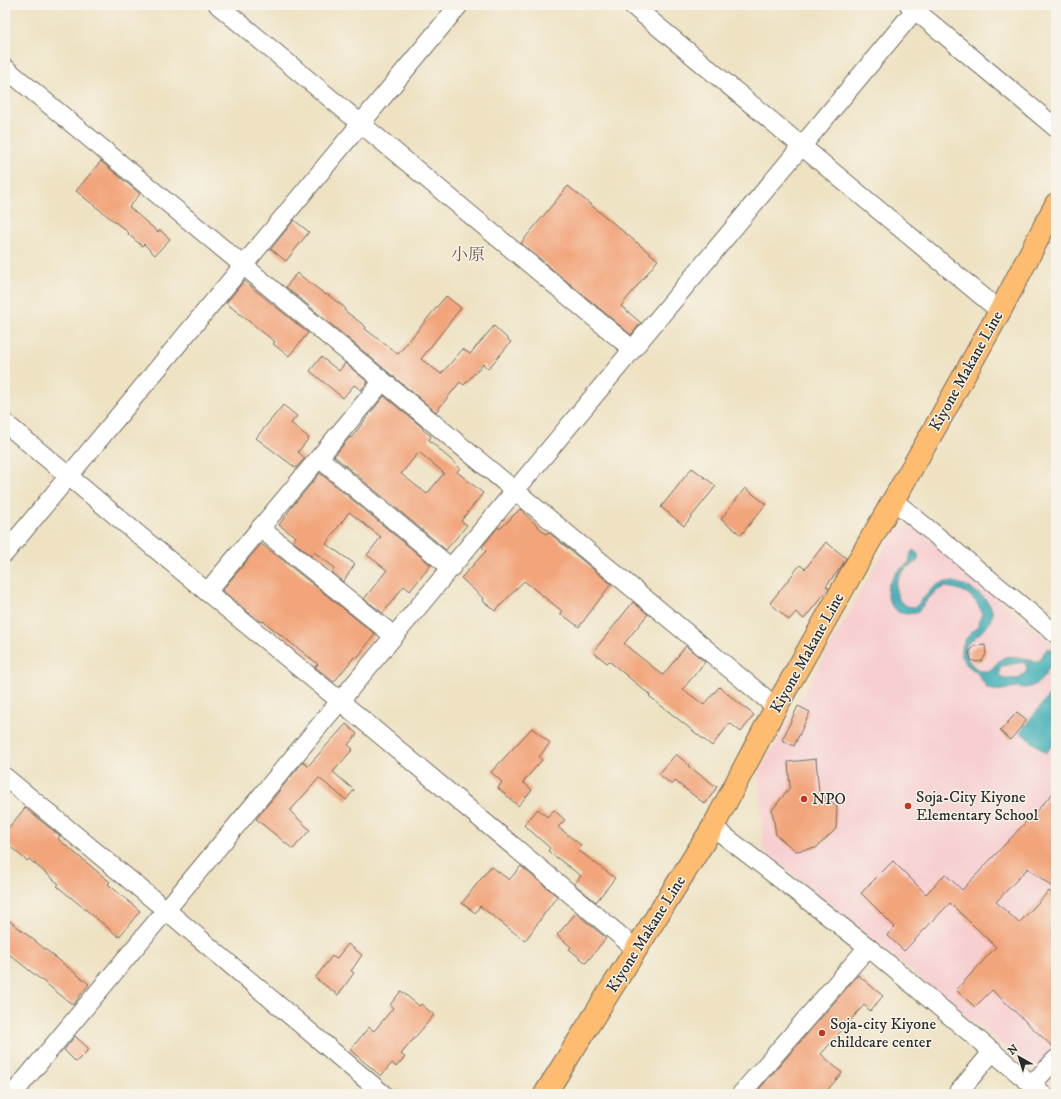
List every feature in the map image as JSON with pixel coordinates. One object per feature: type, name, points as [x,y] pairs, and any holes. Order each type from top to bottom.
[{"type":"main road","name":"Kiyone Makane Line","points":[[545,1094],[713,827],[776,707],[936,426],[1000,311],[1056,204]]},
{"type":"street","points":[[218,5],[632,349]]},
{"type":"street","points":[[5,553],[459,5]]},
{"type":"street","points":[[632,5],[1000,311]]},
{"type":"street","points":[[13,1094],[801,146],[912,7],[1056,128]]},
{"type":"street","points":[[5,68],[776,707]]},
{"type":"street","points":[[207,592],[382,382]]},
{"type":"street","points":[[5,423],[207,592],[340,700],[636,949]]},
{"type":"street","points":[[319,458],[451,568]]},
{"type":"street","points":[[893,500],[1056,634]]},
{"type":"street","points":[[260,528],[394,636]]},
{"type":"street","points":[[5,777],[166,910],[383,1094]]},
{"type":"street","points":[[713,827],[868,947],[1038,1089],[1056,1059]]},
{"type":"street","points":[[741,1094],[868,947]]},
{"type":"street","points":[[957,1094],[993,1051]]},
{"type":"shaded area","name":"Soja-City Kiyone Elementary School","points":[[898,525],[912,525],[1056,647],[1056,840],[1031,868],[1056,891],[1056,1051],[1034,1071],[763,850],[759,773]]},
{"type":"water","points":[[913,550],[918,554],[918,560],[904,570],[899,576],[896,584],[898,597],[903,604],[915,607],[932,589],[939,584],[955,582],[968,587],[986,600],[992,611],[990,621],[966,646],[966,655],[974,667],[987,671],[992,669],[1003,658],[1010,656],[1037,661],[1048,648],[1056,652],[1056,662],[1048,669],[1040,681],[1027,688],[1017,687],[1000,690],[988,689],[977,673],[965,663],[962,658],[961,650],[965,640],[979,624],[982,612],[974,599],[967,593],[946,587],[936,591],[916,613],[906,614],[898,612],[891,605],[887,595],[888,585],[897,572],[909,563]],"holes":[[[1023,662],[1026,664],[1027,671],[1018,679],[1004,679],[999,674],[1002,666]]]},
{"type":"water","points":[[1055,688],[1056,741],[1046,753],[1020,732]]},
{"type":"building","points":[[101,161],[140,194],[129,207],[158,232],[160,230],[170,239],[155,255],[144,244],[142,246],[128,234],[129,233],[76,191]]},
{"type":"building","points":[[568,186],[658,260],[621,306],[641,323],[631,335],[521,243]]},
{"type":"building","points":[[294,220],[309,232],[286,261],[271,249]]},
{"type":"building","points":[[297,273],[345,308],[344,310],[366,327],[365,329],[398,354],[446,296],[461,308],[421,359],[441,374],[463,349],[470,354],[494,326],[511,342],[488,369],[483,364],[464,385],[460,382],[436,412],[286,287]]},
{"type":"building","points":[[244,281],[308,333],[289,356],[273,344],[275,342],[226,303]]},
{"type":"building","points":[[321,357],[339,371],[345,363],[368,382],[361,390],[354,385],[343,398],[310,371]]},
{"type":"building","points":[[384,396],[423,428],[422,429],[431,436],[429,440],[460,468],[457,472],[483,493],[461,521],[467,525],[446,550],[334,456],[350,437],[351,438]],"holes":[[[419,452],[444,473],[427,494],[401,474]]]},
{"type":"building","points":[[283,405],[297,416],[291,423],[309,438],[298,452],[305,458],[296,468],[256,438]]},
{"type":"building","points":[[692,468],[716,486],[684,526],[661,507]]},
{"type":"building","points":[[320,473],[431,565],[410,591],[404,586],[383,613],[364,599],[387,570],[367,555],[381,537],[349,512],[326,544],[355,564],[343,582],[332,572],[335,568],[314,552],[311,556],[293,541],[296,537],[279,525]]},
{"type":"building","points":[[745,488],[766,504],[741,535],[721,519]]},
{"type":"building","points":[[520,509],[546,534],[548,532],[611,584],[579,627],[560,613],[562,611],[524,581],[495,611],[461,578],[486,551],[482,547],[498,527],[500,529]]},
{"type":"building","points":[[826,542],[846,558],[826,586],[829,588],[804,619],[796,612],[789,620],[770,603],[800,565],[805,569]]},
{"type":"building","points":[[261,544],[375,634],[357,658],[355,656],[334,682],[315,667],[318,664],[263,621],[262,622],[249,613],[222,590]]},
{"type":"building","points":[[633,602],[648,614],[624,644],[663,675],[686,646],[705,662],[683,689],[704,705],[719,687],[754,715],[741,732],[730,723],[712,746],[649,696],[650,695],[609,661],[607,663],[593,652]]},
{"type":"building","points":[[985,645],[986,654],[982,661],[976,662],[971,660],[969,652],[975,646]]},
{"type":"building","points":[[798,706],[810,712],[794,746],[782,740]]},
{"type":"building","points":[[1017,712],[1027,720],[1010,740],[1000,731]]},
{"type":"building","points":[[346,724],[357,734],[348,745],[353,749],[333,772],[354,790],[346,800],[319,778],[290,811],[310,830],[293,849],[256,819],[303,762],[308,766]]},
{"type":"building","points":[[532,728],[550,743],[539,757],[542,760],[523,782],[532,790],[518,806],[498,788],[502,782],[491,772]]},
{"type":"building","points":[[676,754],[689,765],[688,766],[717,787],[705,804],[675,781],[672,785],[659,774]]},
{"type":"building","name":"NPO","points":[[816,759],[819,793],[837,806],[836,829],[816,848],[796,851],[776,835],[772,810],[790,787],[788,762]]},
{"type":"building","points":[[1056,790],[1056,890],[1028,868],[996,902],[1019,923],[1049,891],[1056,897],[1055,1049],[992,990],[975,1007],[956,990],[996,947],[950,903],[904,951],[887,935],[895,927],[861,893],[893,861],[926,894],[945,874],[962,890]]},
{"type":"building","points":[[25,808],[60,836],[58,839],[110,882],[108,884],[140,911],[119,937],[57,886],[59,884],[29,859],[27,861],[5,842],[5,832]]},
{"type":"building","points":[[538,809],[547,817],[554,810],[565,820],[558,827],[581,845],[578,850],[615,878],[596,902],[574,884],[581,876],[548,851],[550,848],[524,825]]},
{"type":"building","points":[[491,866],[509,880],[521,866],[557,896],[525,941],[480,906],[475,913],[462,903]]},
{"type":"building","points":[[576,913],[606,938],[586,963],[569,949],[571,947],[557,935]]},
{"type":"building","points":[[5,917],[89,984],[73,1005],[5,951]]},
{"type":"building","points":[[348,944],[362,955],[351,971],[354,973],[338,995],[315,978],[332,956],[336,959]]},
{"type":"building","name":"Soja-city Kiyone childcare center","points":[[858,975],[883,996],[870,1011],[864,1005],[821,1054],[842,1073],[824,1094],[755,1094]]},
{"type":"building","points":[[401,991],[419,1006],[421,1004],[434,1015],[401,1054],[405,1057],[396,1067],[392,1063],[381,1076],[350,1050],[369,1027],[374,1031],[393,1008],[390,1005]]},
{"type":"building","points":[[75,1036],[89,1049],[76,1062],[64,1050]]},
{"type":"place","name":"NPO","points":[[804,799]]},
{"type":"place","name":"Soja-City Kiyone Elementary School","points":[[908,806]]},
{"type":"place","name":"Soja-city Kiyone childcare center","points":[[822,1033]]},
{"type":"district","name":"小原","points":[[468,255]]}]
